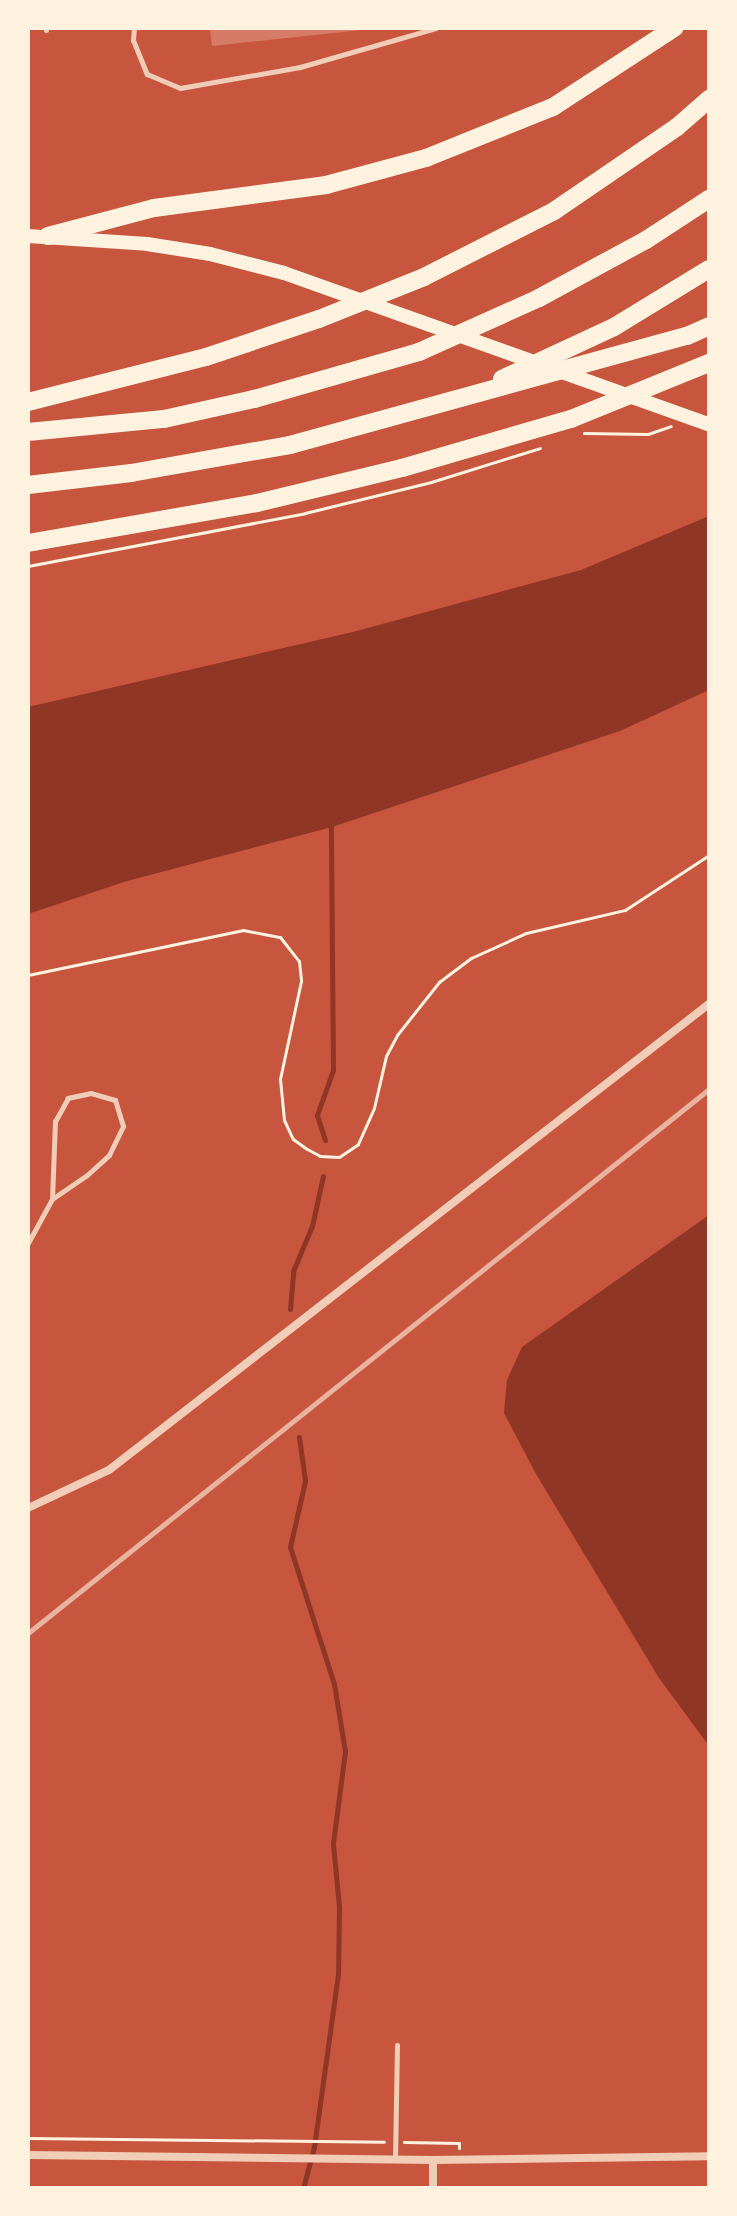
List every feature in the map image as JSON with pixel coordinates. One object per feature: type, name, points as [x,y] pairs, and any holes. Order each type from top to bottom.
[{"type":"highway","points":[[48,236],[154,208],[326,185],[426,158],[553,107],[674,28]]},
{"type":"highway","points":[[28,402],[206,357],[319,319],[424,277],[554,211],[677,127],[709,99]]},
{"type":"highway","points":[[28,432],[164,419],[254,399],[419,352],[539,298],[646,240],[709,199]]},
{"type":"highway","points":[[456,401],[614,327],[709,269]]},
{"type":"highway","points":[[28,485],[219,459],[290,445],[687,336],[709,326]]},
{"type":"highway","points":[[28,543],[257,503],[402,468],[571,419],[709,363]]},
{"type":"main road","points":[[28,236],[163,246],[284,273],[709,424]]},
{"type":"street","points":[[28,1508],[109,1470],[709,1004]]},
{"type":"street","points":[[28,2155],[395,2160],[709,2156]]},
{"type":"street","points":[[433,2160],[433,2188]]},
{"type":"lane","points":[[134,28],[133,40],[147,74],[180,88],[300,67],[436,28]]},
{"type":"lane","points":[[28,1243],[52,1199],[55,1121],[68,1098],[91,1093],[115,1100],[123,1126],[109,1155],[52,1199]]},
{"type":"lane","points":[[395,2160],[397,2045]]},
{"type":"path","points":[[28,975],[243,930],[280,937],[299,961],[301,981],[280,1079],[284,1120],[293,1139],[307,1149],[320,1156],[339,1157],[358,1144],[374,1108],[386,1056],[397,1035],[439,982],[471,958],[526,933],[625,910],[709,855]]},
{"type":"path","points":[[28,2138],[326,2141]]},
{"type":"shaded area","points":[[709,516],[709,690],[620,731],[332,827],[127,881],[28,914],[28,707],[353,632],[581,570]]},
{"type":"shaded area","points":[[709,1215],[709,1746],[659,1678],[536,1474],[504,1413],[507,1380],[522,1347]]},
{"type":"building","points":[[210,28],[362,28],[362,30],[212,46]]},
{"type":"waterway","points":[[325,1140],[317,1115],[333,1070],[331,821]]},
{"type":"waterway","points":[[290,1309],[293,1271],[312,1226],[323,1176]]},
{"type":"waterway","points":[[299,1437],[305,1481],[290,1547],[334,1684],[345,1751],[333,1844],[339,1906],[338,1974],[314,2147],[303,2188]]},
{"type":"railway","points":[[28,1633],[709,1089]]}]
